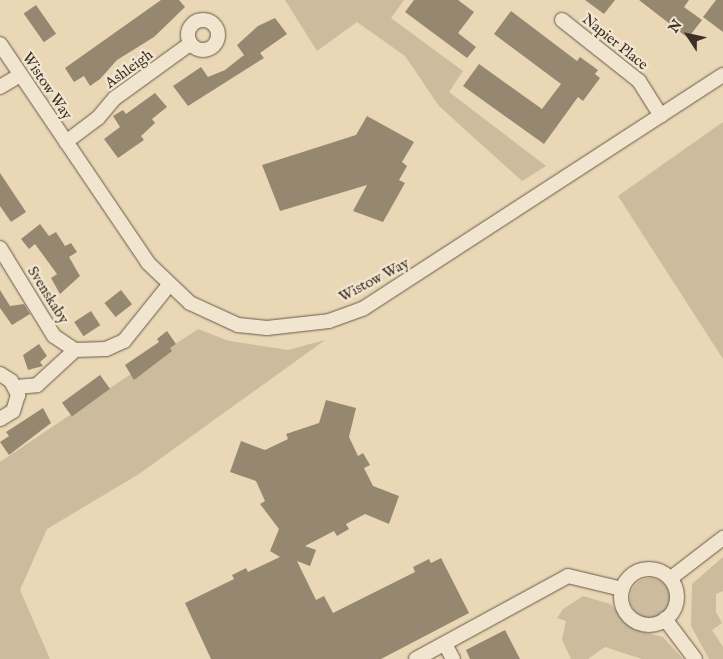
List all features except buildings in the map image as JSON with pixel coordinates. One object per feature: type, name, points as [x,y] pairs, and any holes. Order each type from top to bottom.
[{"type":"street","name":"Napier Place","points":[[562,20],[639,81],[660,116]]},
{"type":"street","name":"Wistow Way","points":[[0,44],[122,228],[169,285],[190,302],[238,324],[297,327],[330,321],[364,308],[445,259],[723,75]]},
{"type":"street","name":"Ashleigh","points":[[66,142],[98,118],[115,98],[190,44]]},
{"type":"street","points":[[0,87],[20,75]]},
{"type":"street","name":"Svenskaby","points":[[0,248],[54,336],[75,350]]},
{"type":"street","points":[[0,374],[16,387],[37,385],[75,350],[106,349],[124,341],[169,285]]},
{"type":"street","points":[[0,419],[17,404],[16,387]]},
{"type":"street","points":[[671,578],[723,538]]},
{"type":"street","points":[[640,570],[660,571],[671,578],[676,604],[665,619],[650,625],[629,617],[622,604],[622,589],[640,570]]},
{"type":"street","points":[[416,659],[568,576],[622,589]]},
{"type":"street","points":[[665,619],[695,659]]},
{"type":"street","points":[[445,644],[453,659]]},
{"type":"shaded area","points":[[285,0],[404,0],[391,18],[463,71],[449,92],[546,166],[522,181],[439,106],[405,56],[357,22],[317,51]]},
{"type":"shaded area","points":[[723,122],[723,359],[618,196]]},
{"type":"shaded area","points":[[198,329],[229,341],[288,350],[325,340],[139,474],[47,529],[20,590],[50,659],[0,659],[0,462]]},
{"type":"shaded area","points":[[723,557],[723,591],[716,594],[716,612],[722,623],[712,630],[723,647],[723,659],[709,659],[691,626],[692,584]]},
{"type":"shaded area","points":[[650,578],[664,584],[670,598],[664,612],[650,618],[636,612],[630,598],[636,584]]},
{"type":"shaded area","points":[[583,596],[610,604],[636,630],[663,637],[683,659],[642,659],[605,647],[588,659],[571,659],[562,640],[566,621],[557,618],[563,609]]}]
